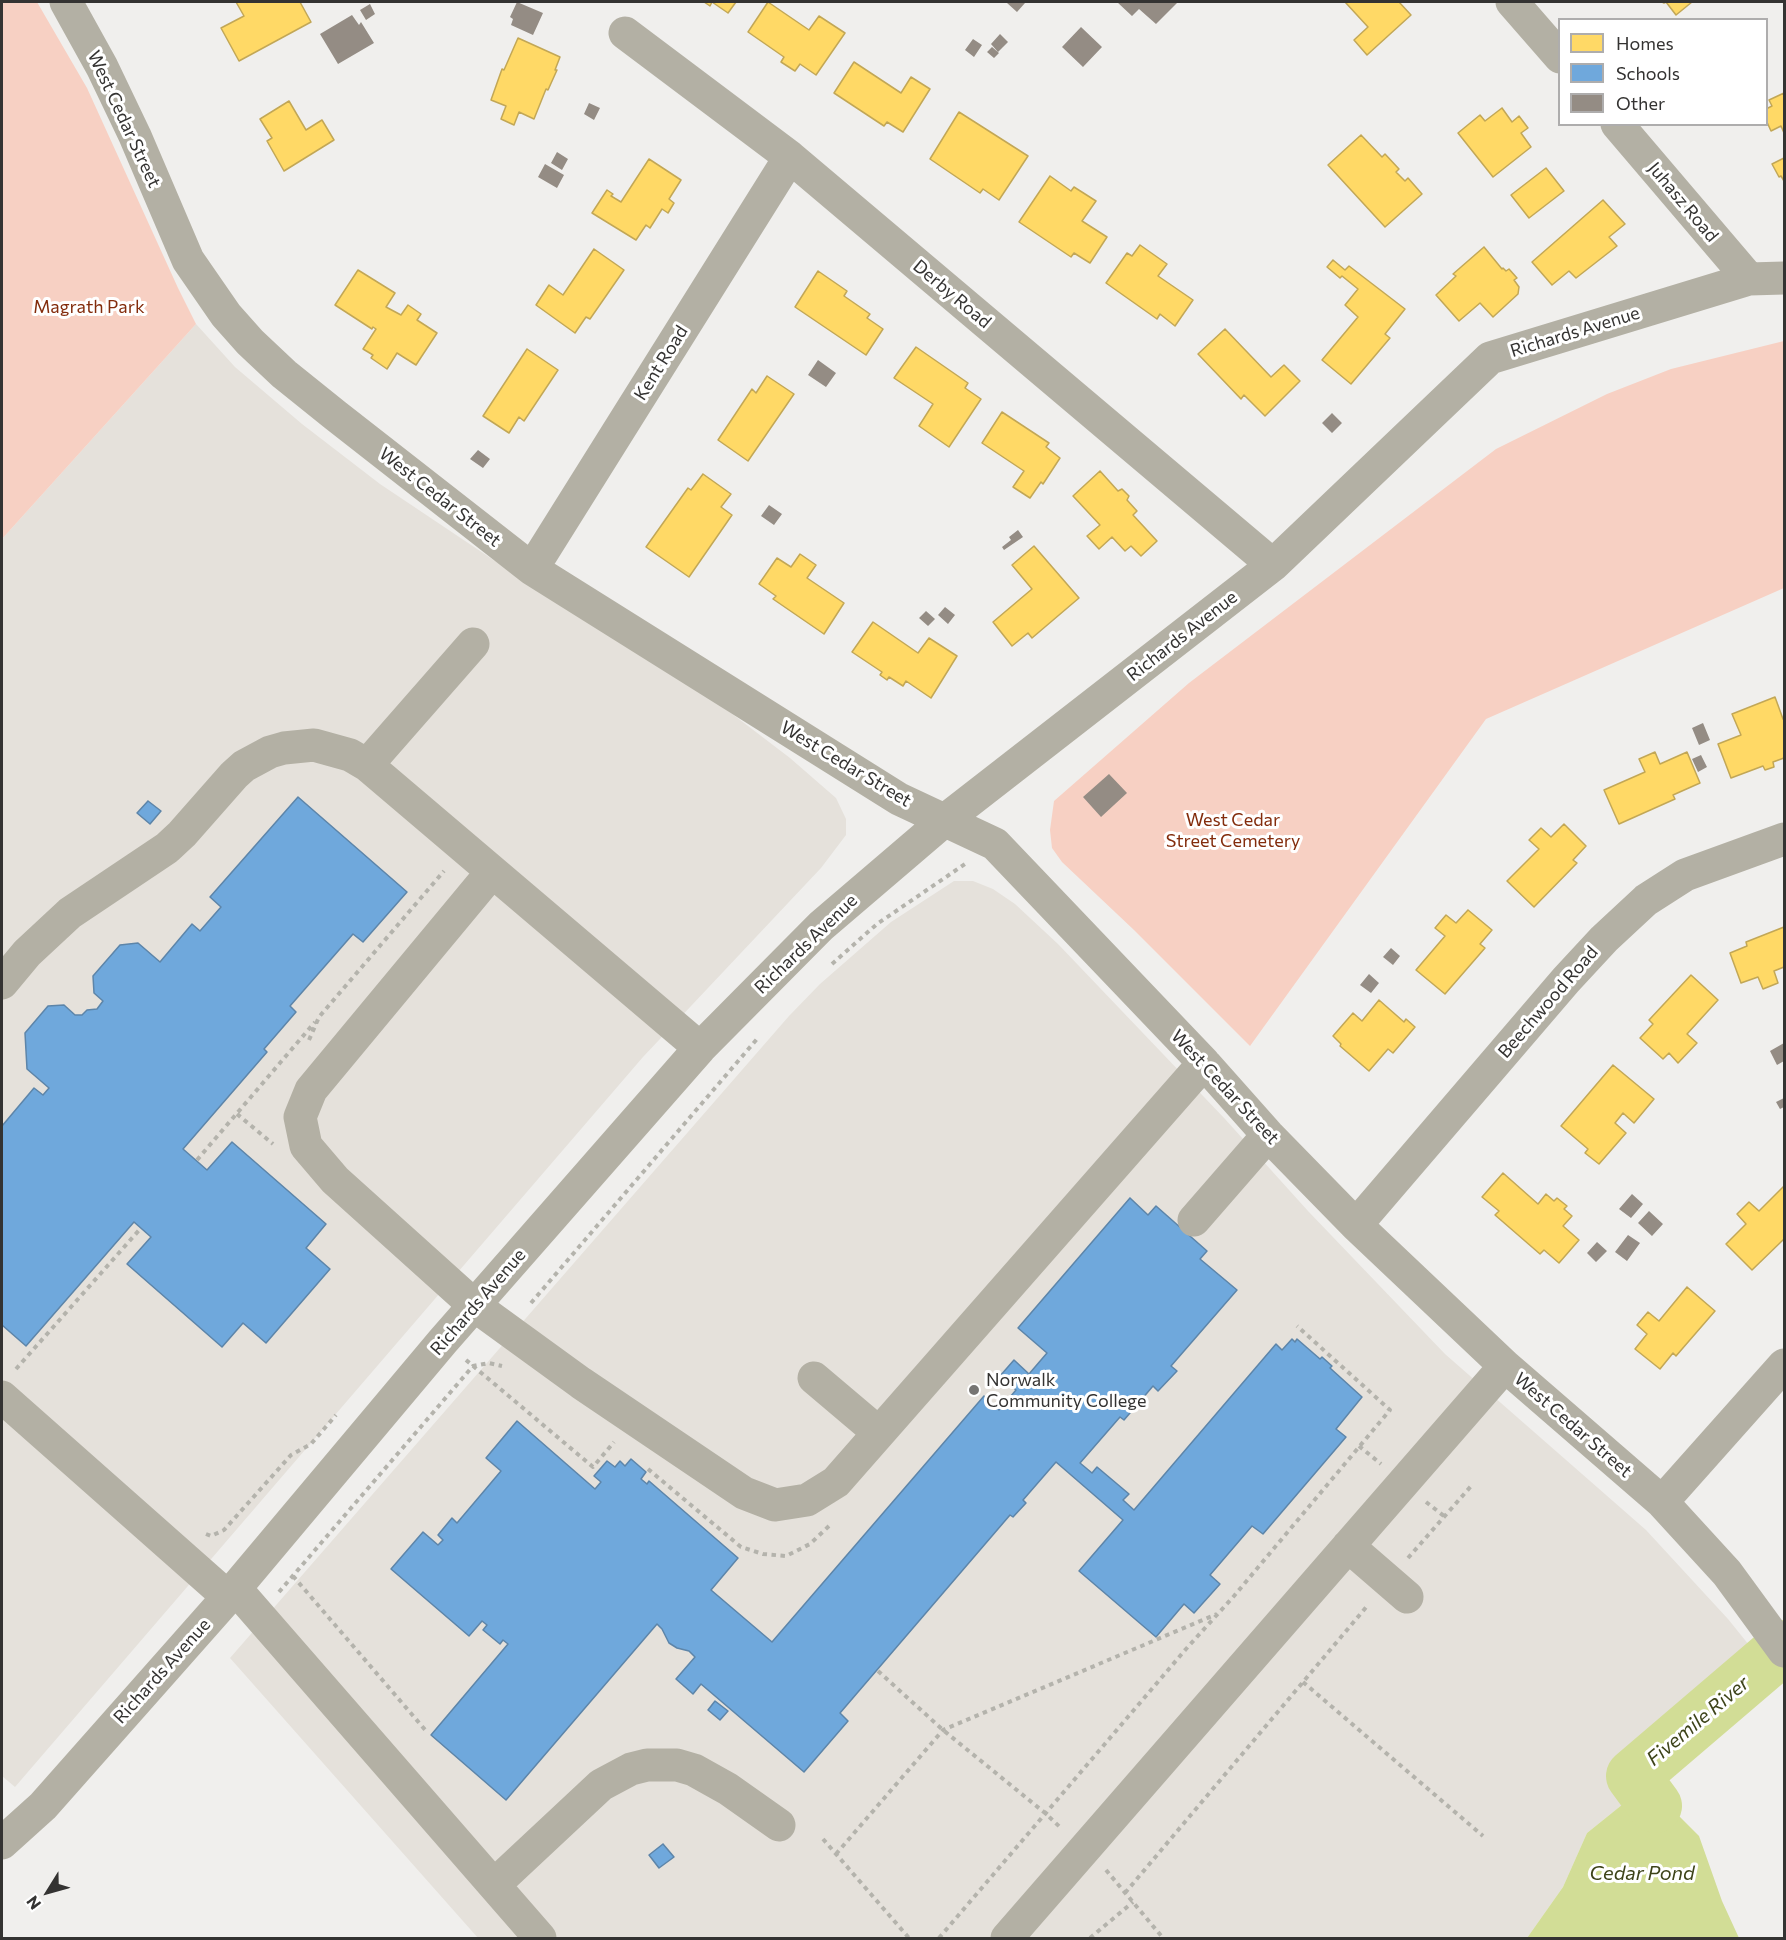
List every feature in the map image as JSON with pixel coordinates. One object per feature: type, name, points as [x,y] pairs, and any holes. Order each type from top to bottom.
[{"type":"street","name":"West Cedar Street","points":[[66,2],[102,67],[135,136],[188,260],[226,315],[250,342],[284,374],[532,569],[899,799],[995,844],[1204,1063],[1268,1135],[1356,1225],[1505,1366],[1662,1502],[1727,1574],[1779,1643]]},
{"type":"street","points":[[1512,2],[1558,55]]},
{"type":"street","name":"Derby Road","points":[[625,33],[790,157],[1273,565]]},
{"type":"street","name":"Juhasz Road","points":[[1619,126],[1749,279]]},
{"type":"street","name":"Kent Road","points":[[532,569],[790,157]]},
{"type":"street","name":"Richards Avenue","points":[[2,1843],[43,1806],[232,1593],[475,1306],[700,1048],[821,926],[945,820],[1273,565],[1490,358],[1749,279],[1785,278]]},
{"type":"street","points":[[367,765],[473,644]]},
{"type":"street","points":[[2,983],[27,953],[70,913],[167,848],[234,774],[244,766],[270,752],[314,745],[332,748],[367,765],[700,1048]]},
{"type":"street","name":"Beechwood Road","points":[[1356,1225],[1566,980],[1604,939],[1646,900],[1685,874],[1785,839]]},
{"type":"street","points":[[492,872],[311,1090],[300,1117],[306,1146],[326,1171],[475,1306],[581,1383],[744,1493],[775,1505],[807,1500],[836,1482],[1204,1063]]},
{"type":"street","points":[[1194,1220],[1268,1135]]},
{"type":"street","points":[[1662,1502],[1785,1365]]},
{"type":"street","points":[[1007,1938],[1505,1366]]},
{"type":"street","points":[[814,1378],[879,1433]]},
{"type":"street","points":[[6,1386],[232,1593],[259,1615],[540,1938]]},
{"type":"street","points":[[1348,1546],[1397,1589]]},
{"type":"street","points":[[494,1885],[601,1785],[631,1769],[647,1765],[677,1765],[694,1770],[728,1789],[779,1825]]},
{"type":"path","points":[[824,971],[877,924],[995,844]]},
{"type":"path","points":[[197,1160],[320,1017]]},
{"type":"path","points":[[531,1303],[759,1037]]},
{"type":"path","points":[[237,1114],[281,1150]]},
{"type":"path","points":[[6,1386],[141,1228]]},
{"type":"path","points":[[939,1938],[1390,1410],[1297,1326]]},
{"type":"path","points":[[259,1615],[472,1366],[489,1363],[504,1367]]},
{"type":"path","points":[[605,1435],[615,1442]]},
{"type":"path","points":[[1359,1446],[1386,1468]]},
{"type":"path","points":[[1125,1893],[1303,1682],[1397,1589],[1444,1516],[1472,1485]]},
{"type":"path","points":[[1418,1495],[1444,1516]]},
{"type":"path","points":[[293,1576],[427,1732]]},
{"type":"path","points":[[836,1854],[943,1730],[1218,1614]]},
{"type":"path","points":[[878,1671],[943,1730],[1069,1835]]},
{"type":"path","points":[[1303,1682],[1483,1836]]},
{"type":"path","points":[[823,1839],[909,1938]]},
{"type":"path","points":[[1100,1864],[1163,1938]]},
{"type":"path","points":[[1090,1938],[1133,1902]]},
{"type":"shaded area","points":[[196,324],[235,367],[302,424],[380,484],[492,559],[619,638],[731,713],[790,758],[836,798],[846,819],[846,835],[821,868],[643,1057],[15,1787],[2,1776],[2,539]]},
{"type":"shaded area","name":"Norwalk Community College","points":[[954,881],[973,881],[993,889],[1015,904],[1058,944],[1445,1354],[1646,1530],[1728,1619],[1770,1671],[1628,1800],[1587,1833],[1563,1887],[1527,1938],[478,1938],[230,1658],[789,1016],[820,984],[891,922]]},
{"type":"green space","name":"Magrath Park","points":[[2,2],[37,2],[87,88],[196,324],[2,539]]},
{"type":"green space","name":"West Cedar Street Cemetery","points":[[1784,341],[1784,588],[1486,719],[1250,1046],[1062,862],[1052,848],[1050,830],[1054,801],[1189,683],[1496,449],[1607,394],[1671,369]]},
{"type":"water","name":"Cedar Pond","points":[[1628,1800],[1655,1806],[1679,1816],[1699,1836],[1722,1901],[1739,1938],[1527,1938],[1563,1887],[1587,1833]]},
{"type":"building: Homes","points":[[236,2],[300,2],[311,22],[239,61],[221,28],[244,16]]},
{"type":"building: Homes","points":[[712,2],[736,2],[728,13]]},
{"type":"building: Homes","points":[[768,2],[809,30],[819,16],[845,33],[816,75],[800,64],[795,71],[781,62],[784,57],[748,32]]},
{"type":"building: Homes","points":[[1345,2],[1399,2],[1411,15],[1367,55],[1354,40],[1368,27]]},
{"type":"building: Homes","points":[[1666,2],[1692,2],[1676,15]]},
{"type":"building: Homes","points":[[518,38],[560,57],[555,70],[557,70],[548,90],[546,89],[534,119],[519,112],[514,125],[501,119],[506,106],[491,100],[502,69],[504,70]]},
{"type":"building: Homes","points":[[854,62],[901,93],[911,77],[930,89],[903,132],[887,122],[884,126],[834,93]]},
{"type":"building: Homes","points":[[1784,93],[1784,133],[1781,126],[1771,131],[1768,124],[1768,108],[1772,106],[1769,100]]},
{"type":"building: Homes","points":[[289,101],[306,130],[322,120],[334,140],[284,171],[267,141],[272,138],[260,119]]},
{"type":"building: Homes","points":[[1502,108],[1512,122],[1519,116],[1528,128],[1521,133],[1531,147],[1493,177],[1458,133],[1480,115],[1485,121]]},
{"type":"building: Homes","points":[[959,112],[1028,156],[999,200],[983,189],[980,193],[930,159]]},
{"type":"building: Homes","points":[[1361,135],[1382,157],[1385,154],[1399,169],[1396,172],[1405,181],[1408,178],[1422,194],[1385,227],[1328,165]]},
{"type":"building: Homes","points":[[1784,158],[1784,181],[1772,164]]},
{"type":"building: Homes","points":[[649,159],[681,180],[669,199],[674,203],[668,213],[662,209],[650,228],[646,225],[636,240],[592,213],[607,190],[613,194],[611,196],[621,202]]},
{"type":"building: Homes","points":[[1546,168],[1564,191],[1529,218],[1511,195]]},
{"type":"building: Homes","points":[[1050,176],[1071,191],[1074,187],[1096,201],[1082,221],[1107,237],[1090,263],[1074,253],[1071,257],[1019,222]]},
{"type":"building: Homes","points":[[1603,200],[1625,224],[1609,237],[1617,246],[1576,278],[1569,271],[1552,285],[1532,262]]},
{"type":"building: Homes","points":[[1140,245],[1167,264],[1158,276],[1193,300],[1175,326],[1160,314],[1157,319],[1106,283],[1127,253],[1132,256]]},
{"type":"building: Homes","points":[[1484,247],[1502,269],[1506,271],[1509,269],[1517,278],[1514,280],[1519,287],[1518,294],[1493,317],[1480,303],[1459,321],[1436,295],[1456,276],[1453,274]]},
{"type":"building: Homes","points":[[594,249],[624,270],[590,319],[586,317],[575,333],[536,305],[549,285],[563,295]]},
{"type":"building: Homes","points":[[1333,260],[1345,270],[1349,266],[1405,309],[1385,334],[1390,338],[1351,384],[1322,360],[1358,317],[1345,305],[1358,289],[1327,267]]},
{"type":"building: Homes","points":[[358,270],[395,293],[386,307],[401,315],[408,305],[421,314],[417,320],[437,333],[416,365],[397,353],[387,369],[371,358],[373,355],[363,349],[376,329],[373,327],[372,329],[335,305]]},
{"type":"building: Homes","points":[[818,271],[847,291],[844,296],[870,314],[867,318],[883,329],[866,355],[795,307]]},
{"type":"building: Homes","points":[[1225,329],[1271,377],[1284,365],[1300,381],[1265,416],[1244,395],[1241,399],[1198,354]]},
{"type":"building: Homes","points":[[916,347],[968,383],[965,388],[981,399],[949,447],[919,426],[933,404],[894,378]]},
{"type":"building: Homes","points":[[527,349],[558,370],[524,421],[519,417],[509,433],[483,416]]},
{"type":"building: Homes","points":[[767,376],[794,394],[748,461],[718,440],[752,389],[756,393]]},
{"type":"building: Homes","points":[[1002,412],[1049,443],[1046,447],[1060,458],[1043,484],[1041,482],[1030,498],[1013,487],[1024,471],[982,443]]},
{"type":"building: Homes","points":[[1100,471],[1118,491],[1122,489],[1129,496],[1127,500],[1137,511],[1133,515],[1157,541],[1141,556],[1131,546],[1125,551],[1112,537],[1099,549],[1087,536],[1100,525],[1073,496]]},
{"type":"building: Homes","points":[[703,474],[731,494],[721,507],[732,515],[689,577],[646,547],[688,488],[691,490]]},
{"type":"building: Homes","points":[[1034,546],[1079,598],[1032,638],[1028,633],[1012,646],[993,622],[1032,589],[1012,565]]},
{"type":"building: Homes","points":[[800,554],[816,565],[807,578],[844,603],[824,634],[773,599],[776,596],[759,584],[777,558],[791,567]]},
{"type":"building: Homes","points":[[873,622],[918,653],[929,638],[957,656],[931,698],[906,681],[903,686],[889,677],[887,680],[880,675],[882,672],[852,652]]},
{"type":"building: Homes","points":[[1775,697],[1784,718],[1784,758],[1773,762],[1774,767],[1765,770],[1763,766],[1731,778],[1718,744],[1741,735],[1732,714]]},
{"type":"building: Homes","points":[[1655,752],[1660,764],[1687,752],[1700,783],[1673,795],[1675,799],[1619,824],[1604,790],[1645,772],[1639,759]]},
{"type":"building: Homes","points":[[1564,824],[1586,846],[1573,860],[1577,863],[1534,907],[1507,881],[1539,849],[1529,840],[1541,828],[1551,837]]},
{"type":"building: Homes","points":[[1468,910],[1492,930],[1480,944],[1485,948],[1445,994],[1416,970],[1445,936],[1435,928],[1446,915],[1456,923]]},
{"type":"building: Homes","points":[[1784,927],[1784,967],[1774,971],[1778,983],[1763,989],[1758,977],[1741,983],[1730,953],[1747,946],[1746,942]]},
{"type":"building: Homes","points":[[1691,975],[1718,1000],[1687,1034],[1697,1043],[1678,1063],[1669,1053],[1663,1059],[1640,1038],[1653,1024],[1649,1020]]},
{"type":"building: Homes","points":[[1379,1000],[1404,1022],[1406,1019],[1415,1027],[1393,1053],[1388,1049],[1369,1071],[1340,1046],[1341,1044],[1333,1036],[1353,1013],[1362,1021]]},
{"type":"building: Homes","points":[[1613,1065],[1654,1099],[1634,1123],[1623,1113],[1615,1123],[1626,1133],[1599,1164],[1585,1153],[1588,1149],[1561,1126]]},
{"type":"building: Homes","points":[[1503,1173],[1538,1204],[1546,1194],[1554,1201],[1557,1198],[1567,1206],[1564,1209],[1572,1216],[1563,1226],[1579,1240],[1559,1263],[1544,1250],[1540,1254],[1495,1215],[1499,1211],[1482,1197]]},
{"type":"building: Homes","points":[[1784,1186],[1784,1239],[1752,1270],[1726,1244],[1746,1224],[1737,1214],[1749,1202],[1759,1211]]},
{"type":"building: Homes","points":[[1687,1287],[1715,1311],[1676,1356],[1673,1353],[1660,1369],[1635,1349],[1647,1334],[1637,1325],[1648,1312],[1659,1321]]},
{"type":"building: Schools","points":[[298,797],[407,892],[363,942],[353,934],[290,1006],[296,1012],[264,1049],[267,1052],[183,1149],[207,1170],[232,1142],[326,1224],[306,1248],[330,1269],[266,1343],[243,1323],[222,1347],[127,1264],[151,1237],[134,1222],[26,1346],[2,1325],[2,1126],[34,1088],[43,1095],[49,1088],[27,1069],[25,1033],[48,1006],[64,1005],[75,1015],[82,1015],[87,1010],[97,1009],[103,1001],[94,993],[93,976],[120,945],[138,943],[160,962],[192,924],[200,931],[221,907],[210,897]]},
{"type":"building: Schools","points":[[148,801],[161,811],[150,824],[137,813]]},
{"type":"building: Schools","points":[[1130,1198],[1148,1215],[1156,1206],[1207,1251],[1200,1259],[1237,1290],[1171,1366],[1177,1371],[1158,1391],[1153,1386],[1124,1420],[1120,1417],[1080,1463],[1092,1473],[1097,1467],[1129,1494],[1123,1500],[1134,1510],[1276,1344],[1282,1350],[1292,1339],[1295,1342],[1297,1339],[1320,1359],[1322,1357],[1332,1366],[1330,1368],[1362,1397],[1336,1429],[1346,1437],[1263,1534],[1252,1526],[1210,1575],[1220,1584],[1194,1613],[1184,1604],[1156,1637],[1079,1571],[1123,1520],[1056,1462],[1023,1500],[1026,1503],[1013,1517],[1010,1515],[840,1713],[848,1721],[804,1772],[701,1684],[693,1694],[676,1679],[695,1657],[689,1651],[669,1643],[657,1624],[506,1800],[431,1735],[508,1644],[503,1640],[500,1644],[483,1630],[487,1625],[482,1621],[469,1636],[391,1569],[423,1532],[438,1545],[443,1540],[438,1535],[452,1518],[457,1523],[501,1471],[486,1458],[517,1421],[595,1489],[601,1482],[594,1476],[607,1461],[615,1467],[620,1461],[625,1466],[631,1459],[646,1472],[641,1479],[647,1484],[649,1481],[738,1558],[711,1590],[772,1642],[984,1396],[999,1410],[1016,1390],[1000,1376],[1014,1360],[1029,1374],[1047,1353],[1018,1328]]},
{"type":"building: Schools","points":[[715,1701],[728,1711],[720,1720],[708,1710]]},
{"type":"building: Schools","points":[[663,1844],[674,1857],[659,1868],[649,1855]]},
{"type":"building: Other","points":[[517,2],[543,13],[533,35],[511,25],[513,19],[510,17]]},
{"type":"building: Other","points":[[1008,2],[1023,2],[1025,3],[1017,12]]},
{"type":"building: Other","points":[[1117,2],[1178,2],[1156,24],[1139,9],[1132,16]]},
{"type":"building: Other","points":[[370,4],[375,14],[366,20],[360,10]]},
{"type":"building: Other","points":[[352,15],[359,25],[361,22],[374,43],[338,64],[320,34]]},
{"type":"building: Other","points":[[1081,27],[1102,47],[1083,67],[1062,47]]},
{"type":"building: Other","points":[[1000,34],[1008,42],[998,52],[991,44]]},
{"type":"building: Other","points":[[973,39],[982,45],[974,57],[965,50]]},
{"type":"building: Other","points":[[992,47],[999,53],[994,58],[987,52]]},
{"type":"building: Other","points":[[589,103],[600,108],[594,120],[584,114]]},
{"type":"building: Other","points":[[557,152],[568,159],[562,170],[551,163]]},
{"type":"building: Other","points":[[545,164],[564,175],[557,188],[538,177]]},
{"type":"building: Other","points":[[818,360],[836,373],[826,387],[808,375]]},
{"type":"building: Other","points":[[1332,413],[1342,423],[1332,433],[1322,423]]},
{"type":"building: Other","points":[[478,450],[490,459],[483,468],[470,459]]},
{"type":"building: Other","points":[[769,505],[782,514],[774,525],[761,516]]},
{"type":"building: Other","points":[[1018,530],[1023,537],[1004,550],[1002,547],[1011,540],[1009,537]]},
{"type":"building: Other","points":[[945,607],[955,615],[948,624],[938,615]]},
{"type":"building: Other","points":[[926,611],[935,619],[928,626],[919,618]]},
{"type":"building: Other","points":[[1703,723],[1710,740],[1699,745],[1692,728]]},
{"type":"building: Other","points":[[1701,755],[1707,767],[1698,772],[1692,759]]},
{"type":"building: Other","points":[[1109,774],[1127,793],[1101,817],[1083,797]]},
{"type":"building: Other","points":[[1391,948],[1400,956],[1393,965],[1383,957]]},
{"type":"building: Other","points":[[1369,974],[1379,983],[1371,993],[1360,985]]},
{"type":"building: Other","points":[[1784,1043],[1784,1061],[1777,1065],[1770,1051]]},
{"type":"building: Other","points":[[1784,1098],[1784,1107],[1780,1109],[1776,1102]]},
{"type":"building: Other","points":[[1632,1194],[1643,1204],[1631,1218],[1619,1209]]},
{"type":"building: Other","points":[[1649,1211],[1663,1224],[1652,1236],[1638,1223]]},
{"type":"building: Other","points":[[1628,1235],[1640,1243],[1627,1261],[1615,1252]]},
{"type":"building: Other","points":[[1597,1242],[1607,1251],[1596,1262],[1587,1253]]},
{"type":"waterway","name":"Fivemile River","points":[[1655,1806],[1633,1776],[1784,1647]]},
{"type":"place","name":"Norwalk Community College","points":[[974,1390]]}]
